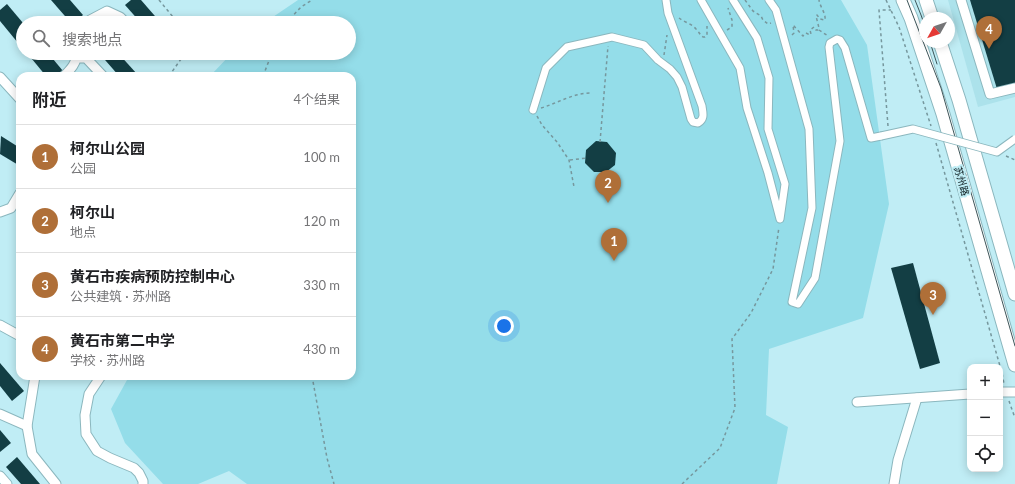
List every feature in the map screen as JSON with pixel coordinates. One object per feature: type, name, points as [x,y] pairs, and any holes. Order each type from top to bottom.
[{"type":"main road","name":"苏州路","points":[[903,0],[911,18],[943,114],[1015,365]]},
{"type":"main road","points":[[926,0],[930,12]]},
{"type":"main road","name":"苏州路","points":[[942,48],[959,100],[1015,294]]},
{"type":"street","points":[[533,110],[546,68],[567,47],[612,37],[644,45],[658,60],[670,69],[677,77],[682,87],[693,122],[698,123],[701,121],[703,117],[702,106],[669,15],[666,0]]},
{"type":"street","points":[[701,0],[740,68],[747,108],[768,173],[780,219]]},
{"type":"street","points":[[733,0],[757,38],[769,78],[768,129],[785,184],[780,219]]},
{"type":"street","points":[[769,0],[776,10],[809,129],[812,208],[792,302],[798,304],[815,278],[840,141],[829,47],[830,43],[834,40],[840,40],[845,48],[871,138],[914,129],[997,152],[1015,139]]},
{"type":"street","points":[[961,0],[990,94],[1015,88]]},
{"type":"street","points":[[98,16],[107,11],[118,16]]},
{"type":"street","points":[[68,72],[75,60]]},
{"type":"street","points":[[88,60],[99,72]]},
{"type":"street","points":[[0,78],[16,96]]},
{"type":"street","points":[[0,212],[11,208],[16,200]]},
{"type":"street","points":[[0,325],[16,334]]},
{"type":"street","points":[[34,380],[27,426],[32,454],[56,484]]},
{"type":"street","points":[[98,380],[89,394],[85,415],[86,434],[97,451],[134,468],[139,473],[143,481],[142,484]]},
{"type":"street","points":[[857,402],[967,394]]},
{"type":"street","points":[[894,484],[898,460],[917,398]]},
{"type":"street","points":[[0,414],[27,426]]},
{"type":"street","points":[[0,476],[7,484]]},
{"type":"path","points":[[159,0],[172,16]]},
{"type":"path","points":[[293,16],[301,7],[312,0]]},
{"type":"path","points":[[745,0],[753,11],[761,16],[763,20],[768,24],[775,24],[782,31]]},
{"type":"path","points":[[818,30],[819,28],[816,16],[817,15],[820,19],[825,20],[826,18],[819,4],[819,0]]},
{"type":"path","points":[[886,0],[899,27],[932,130]]},
{"type":"path","points":[[716,27],[726,30],[732,27],[732,20],[728,8]]},
{"type":"path","points":[[658,60],[664,55],[669,15],[674,14],[696,28],[703,37],[705,37],[707,35],[706,29],[708,23],[706,10]]},
{"type":"path","points":[[881,136],[888,126],[879,10],[891,10]]},
{"type":"path","points":[[784,40],[789,38],[794,33],[793,25],[803,36],[806,33],[810,35],[810,30],[814,28],[834,40]]},
{"type":"path","points":[[600,142],[609,38]]},
{"type":"path","points":[[172,72],[180,60]]},
{"type":"path","points":[[265,72],[269,60]]},
{"type":"path","points":[[574,187],[569,160],[557,142],[542,125],[533,110],[553,104],[574,95],[591,93]]},
{"type":"path","points":[[934,137],[1015,418]]},
{"type":"path","points":[[569,160],[586,158]]},
{"type":"path","points":[[682,484],[720,448],[735,408],[732,340],[751,313],[773,269],[780,219]]},
{"type":"path","points":[[313,380],[327,458],[334,484]]},
{"type":"shaded area","points":[[298,0],[841,0],[867,45],[889,204],[863,318],[769,349],[766,415],[788,427],[777,484],[247,484],[229,471],[198,484],[163,484],[125,443],[111,409],[127,380],[356,380],[356,72],[214,72],[225,60],[356,60],[356,16],[274,16]]},
{"type":"shaded area","points":[[948,0],[1015,0],[1015,97],[978,107],[955,25],[955,12],[951,12]]},
{"type":"building","points":[[51,0],[70,0],[83,15],[65,16]]},
{"type":"building","points":[[131,0],[141,0],[155,16],[135,16],[125,5]]},
{"type":"building","points":[[970,0],[1015,0],[1015,83],[997,89]]},
{"type":"building","points":[[7,4],[17,16],[16,40],[0,21],[0,10]]},
{"type":"building","points":[[33,60],[54,60],[63,71],[62,72],[43,72]]},
{"type":"building","points":[[105,60],[124,60],[135,72],[116,72]]},
{"type":"building","points":[[1,136],[16,145],[16,164],[0,154]]},
{"type":"building","points":[[596,141],[607,142],[616,153],[615,165],[606,172],[594,172],[585,163],[586,150]]},
{"type":"building","points":[[913,263],[940,363],[920,369],[891,268]]},
{"type":"building","points":[[0,363],[24,391],[12,401],[0,386]]},
{"type":"building","points":[[0,430],[11,443],[0,452]]},
{"type":"building","points":[[17,457],[40,484],[21,484],[6,467]]},
{"type":"tram line","points":[[907,0],[941,88],[1015,346]]},
{"type":"tram line","points":[[915,0],[920,12]]},
{"type":"tram line","points":[[932,48],[937,64]]},
{"type":"place","name":"黄石市第二中学","points":[[989,49]]},
{"type":"place","name":"柯尔山","points":[[608,203]]},
{"type":"place","name":"柯尔山公园","points":[[614,261]]},
{"type":"place","name":"黄石市疾病预防控制中心","points":[[933,315]]}]
